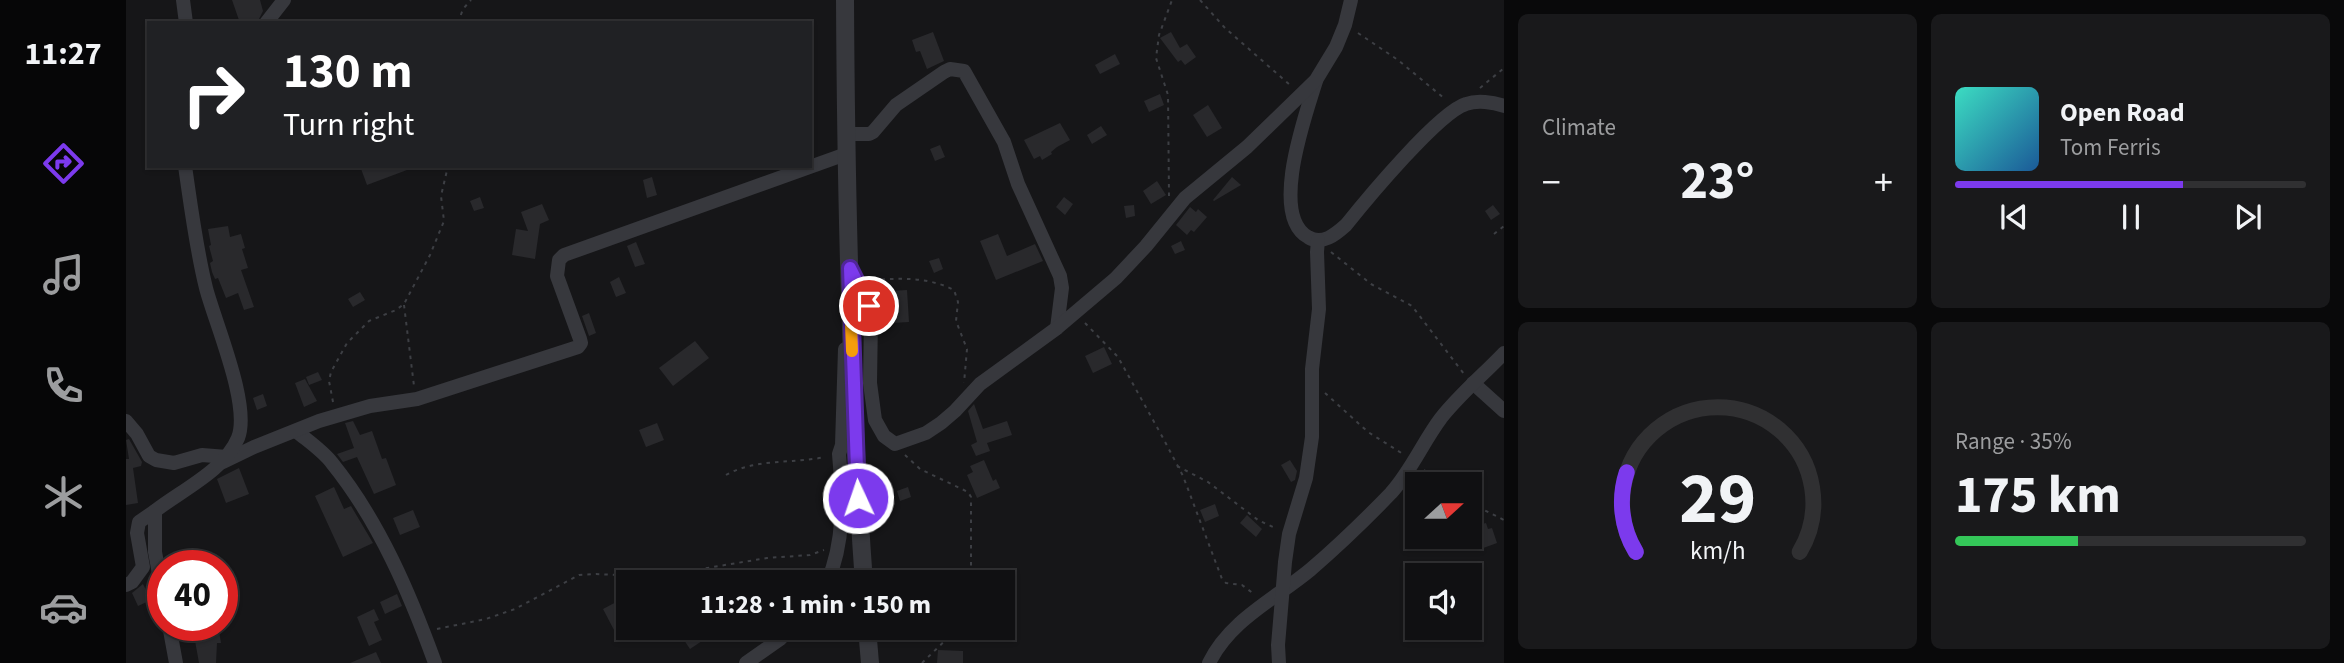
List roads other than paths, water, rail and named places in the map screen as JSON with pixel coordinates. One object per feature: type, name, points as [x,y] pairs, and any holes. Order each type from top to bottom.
[{"type":"street","points":[[183,0],[186,21]]},
{"type":"street","points":[[268,21],[284,0]]},
{"type":"street","points":[[845,0],[846,154],[853,275],[851,322],[863,570]]},
{"type":"street","points":[[1318,243],[1304,234],[1290,201],[1296,145],[1317,80],[1345,25],[1351,0]]},
{"type":"street","points":[[846,134],[873,132],[896,105],[944,72],[950,69],[964,71],[1004,142],[1017,184],[1060,276],[1062,288],[1057,328]]},
{"type":"street","points":[[853,275],[866,296],[871,318],[870,383],[875,420],[884,436],[895,444],[926,433],[980,384],[1057,328],[1116,278],[1198,186],[1247,147],[1297,96],[1317,80]]},
{"type":"street","points":[[1318,243],[1341,230],[1427,135],[1460,107],[1485,102],[1504,106]]},
{"type":"street","points":[[812,166],[846,154]]},
{"type":"street","points":[[185,168],[206,288],[239,402],[239,436],[225,460]]},
{"type":"street","points":[[126,585],[132,582],[143,567],[137,533],[139,522],[225,460],[336,415],[370,406],[416,399],[580,345],[557,276],[559,260],[564,255],[807,168]]},
{"type":"street","points":[[1279,663],[1278,645],[1289,534],[1309,461],[1313,417],[1312,383],[1319,309],[1318,243]]},
{"type":"street","points":[[831,570],[843,511],[839,454],[842,445],[843,372],[851,322]]},
{"type":"street","points":[[1209,663],[1227,636],[1270,598],[1307,572],[1393,491],[1443,415],[1504,353]]},
{"type":"street","points":[[1473,383],[1504,411]]},
{"type":"street","points":[[126,421],[138,433],[149,456],[156,460],[174,463],[202,455],[225,460]]},
{"type":"street","points":[[296,430],[331,461],[364,509],[423,630],[435,663]]},
{"type":"street","points":[[155,511],[155,550]]},
{"type":"street","points":[[746,663],[779,640]]},
{"type":"street","points":[[868,640],[870,663]]},
{"type":"street","points":[[172,641],[176,663]]}]
